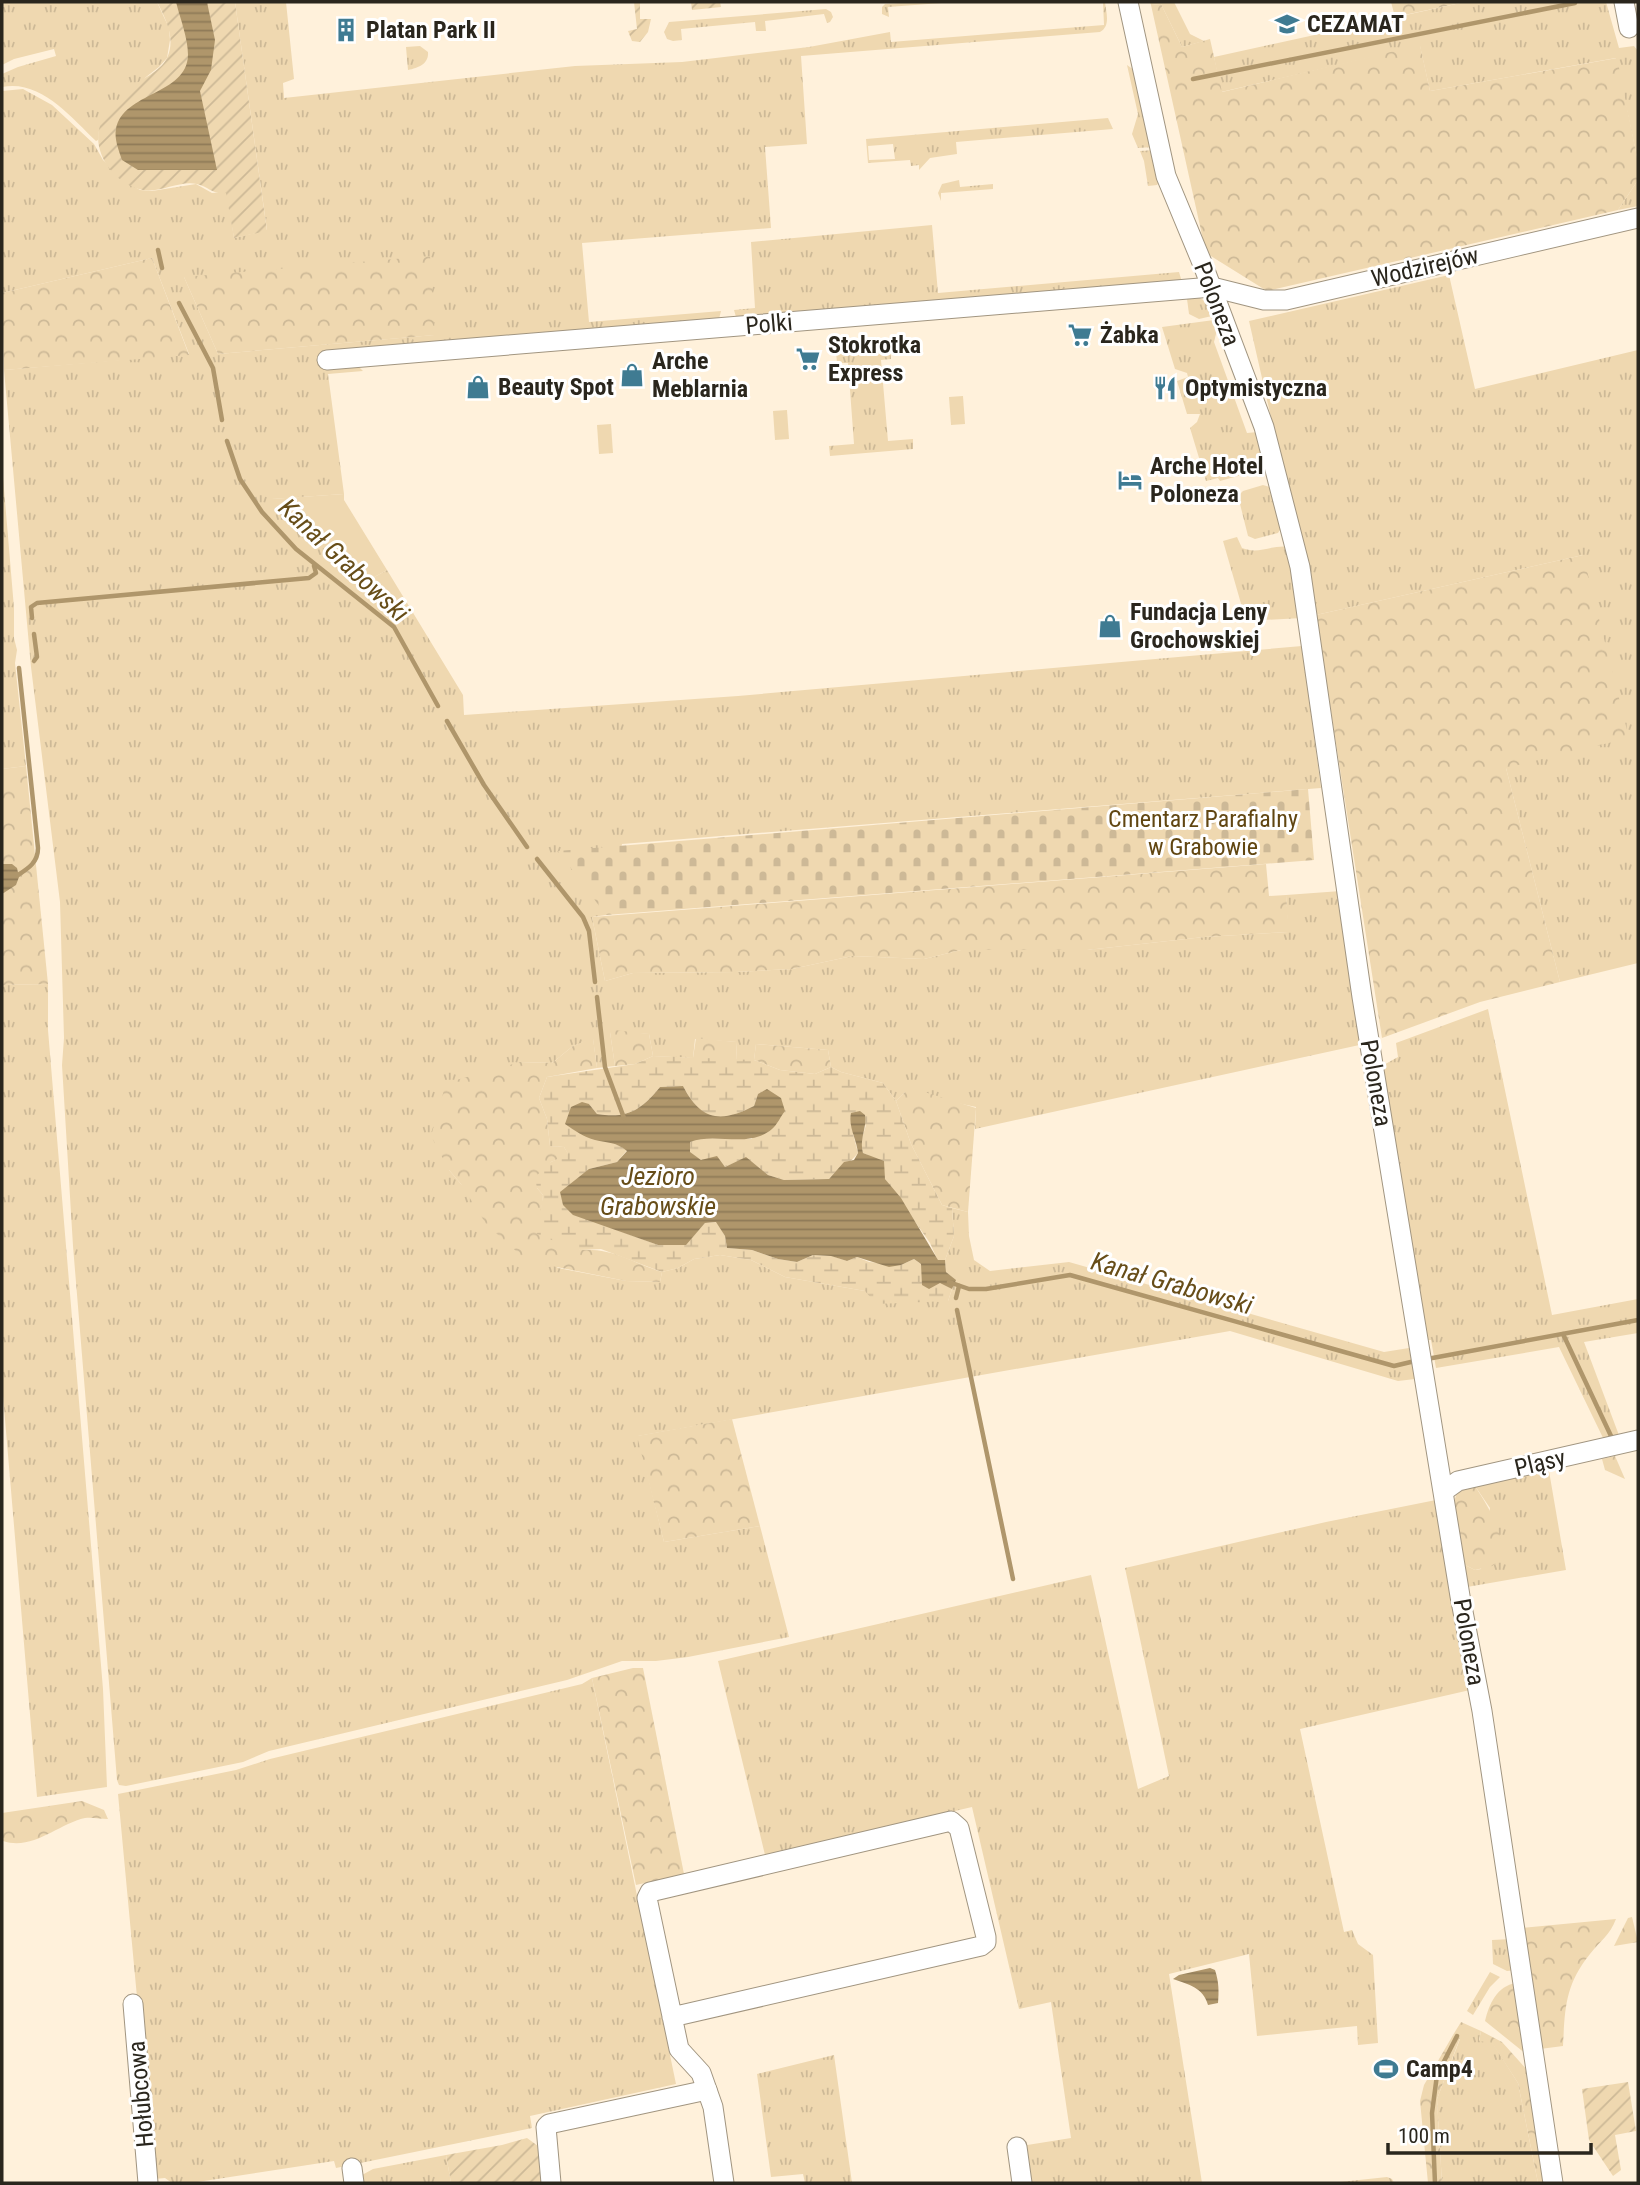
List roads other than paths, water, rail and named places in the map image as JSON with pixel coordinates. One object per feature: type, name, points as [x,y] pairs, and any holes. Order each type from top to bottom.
[{"type":"street","name":"Poloneza","points":[[1128,2],[1166,176],[1212,287],[1264,427],[1300,567],[1362,997],[1492,1775],[1553,2183]]},
{"type":"street","points":[[1624,2],[1629,27]]},
{"type":"street","name":"Wodzirejów","points":[[1212,287],[1264,300],[1286,300],[1638,218]]},
{"type":"street","name":"Polki","points":[[327,360],[1212,287]]},
{"type":"street","name":"Pląsy","points":[[1444,1491],[1458,1481],[1638,1440]]},
{"type":"street","points":[[672,2017],[986,1942],[958,1828],[951,1821],[650,1892],[647,1899],[672,2017],[679,2049],[701,2073],[713,2107],[724,2183]]},
{"type":"street","name":"Hołubcowa","points":[[133,2004],[149,2183]]},
{"type":"street","points":[[551,2183],[546,2127],[552,2123],[707,2090]]},
{"type":"street","points":[[1017,2147],[1022,2183]]},
{"type":"water","points":[[176,2],[207,2],[215,40],[211,70],[200,91],[217,170],[138,170],[122,160],[117,145],[116,129],[121,117],[130,107],[167,86],[185,68],[188,48]]},
{"type":"water","points":[[2,864],[12,864],[17,868],[19,877],[16,885],[2,894]]},
{"type":"water","name":"Jezioro Grabowskie","points":[[683,1086],[697,1106],[713,1115],[732,1115],[754,1106],[758,1094],[767,1089],[781,1098],[785,1111],[774,1127],[763,1135],[742,1139],[700,1139],[690,1142],[690,1152],[701,1160],[717,1156],[725,1167],[746,1157],[768,1175],[784,1180],[829,1179],[844,1162],[854,1160],[858,1153],[851,1113],[860,1111],[865,1115],[863,1153],[884,1161],[885,1179],[901,1198],[938,1260],[945,1260],[946,1272],[956,1280],[952,1289],[940,1283],[929,1289],[922,1285],[921,1264],[914,1259],[889,1267],[857,1257],[847,1261],[831,1256],[813,1255],[797,1262],[778,1259],[752,1250],[727,1248],[725,1236],[716,1222],[705,1223],[686,1245],[658,1245],[573,1215],[563,1205],[560,1192],[589,1169],[617,1162],[627,1151],[615,1144],[587,1137],[565,1124],[571,1107],[582,1102],[589,1104],[597,1114],[626,1114],[640,1107],[660,1087]]},
{"type":"water","points":[[1210,1968],[1215,1970],[1218,2003],[1208,2005],[1199,1990],[1173,1979],[1179,1975]]},
{"type":"waterway","points":[[1193,79],[1575,3]]},
{"type":"waterway","name":"Kanał Grabowski","points":[[158,250],[162,268]]},
{"type":"waterway","name":"Kanał Grabowski","points":[[179,303],[213,368],[222,420]]},
{"type":"waterway","name":"Kanał Grabowski","points":[[227,441],[240,479],[262,512],[296,549],[394,627],[438,706]]},
{"type":"waterway","points":[[32,618],[31,607],[37,603],[309,578],[316,573],[314,566]]},
{"type":"waterway","points":[[34,634],[37,657],[34,661]]},
{"type":"waterway","points":[[18,875],[35,861],[38,853],[19,668]]},
{"type":"waterway","name":"Kanał Grabowski","points":[[447,721],[484,785],[527,847]]},
{"type":"waterway","name":"Kanał Grabowski","points":[[537,859],[583,917],[589,931],[595,982]]},
{"type":"waterway","name":"Kanał Grabowski","points":[[597,997],[605,1067],[624,1118]]},
{"type":"waterway","name":"Kanał Grabowski","points":[[949,1282],[969,1289],[986,1289],[1070,1275],[1394,1366],[1415,1361]]},
{"type":"waterway","points":[[956,1298],[959,1286]]},
{"type":"waterway","points":[[957,1310],[1013,1579]]},
{"type":"waterway","name":"Kanał Grabowski","points":[[1427,1359],[1638,1320]]},
{"type":"waterway","name":"Kanał Grabowski","points":[[1563,1334],[1611,1436]]},
{"type":"waterway","points":[[1435,2183],[1432,2113],[1437,2075],[1457,2036]]},
{"type":"place","name":"CEZAMAT","points":[[1287,24]]},
{"type":"place","name":"Platan Park II","points":[[346,30]]},
{"type":"place","name":"Żabka","points":[[1080,335]]},
{"type":"place","name":"Stokrotka Express","points":[[808,359]]},
{"type":"place","name":"Arche Meblarnia","points":[[632,375]]},
{"type":"place","name":"Beauty Spot","points":[[478,387]]},
{"type":"place","name":"Optymistyczna","points":[[1165,388]]},
{"type":"place","name":"Arche Hotel Poloneza","points":[[1130,480]]},
{"type":"place","name":"Fundacja Leny Grochowskiej","points":[[1110,626]]},
{"type":"place","name":"Camp4","points":[[1386,2069]]},
{"type":"park label","name":"Cmentarz Parafialny w Grabowie","points":[[1203,833]]}]
